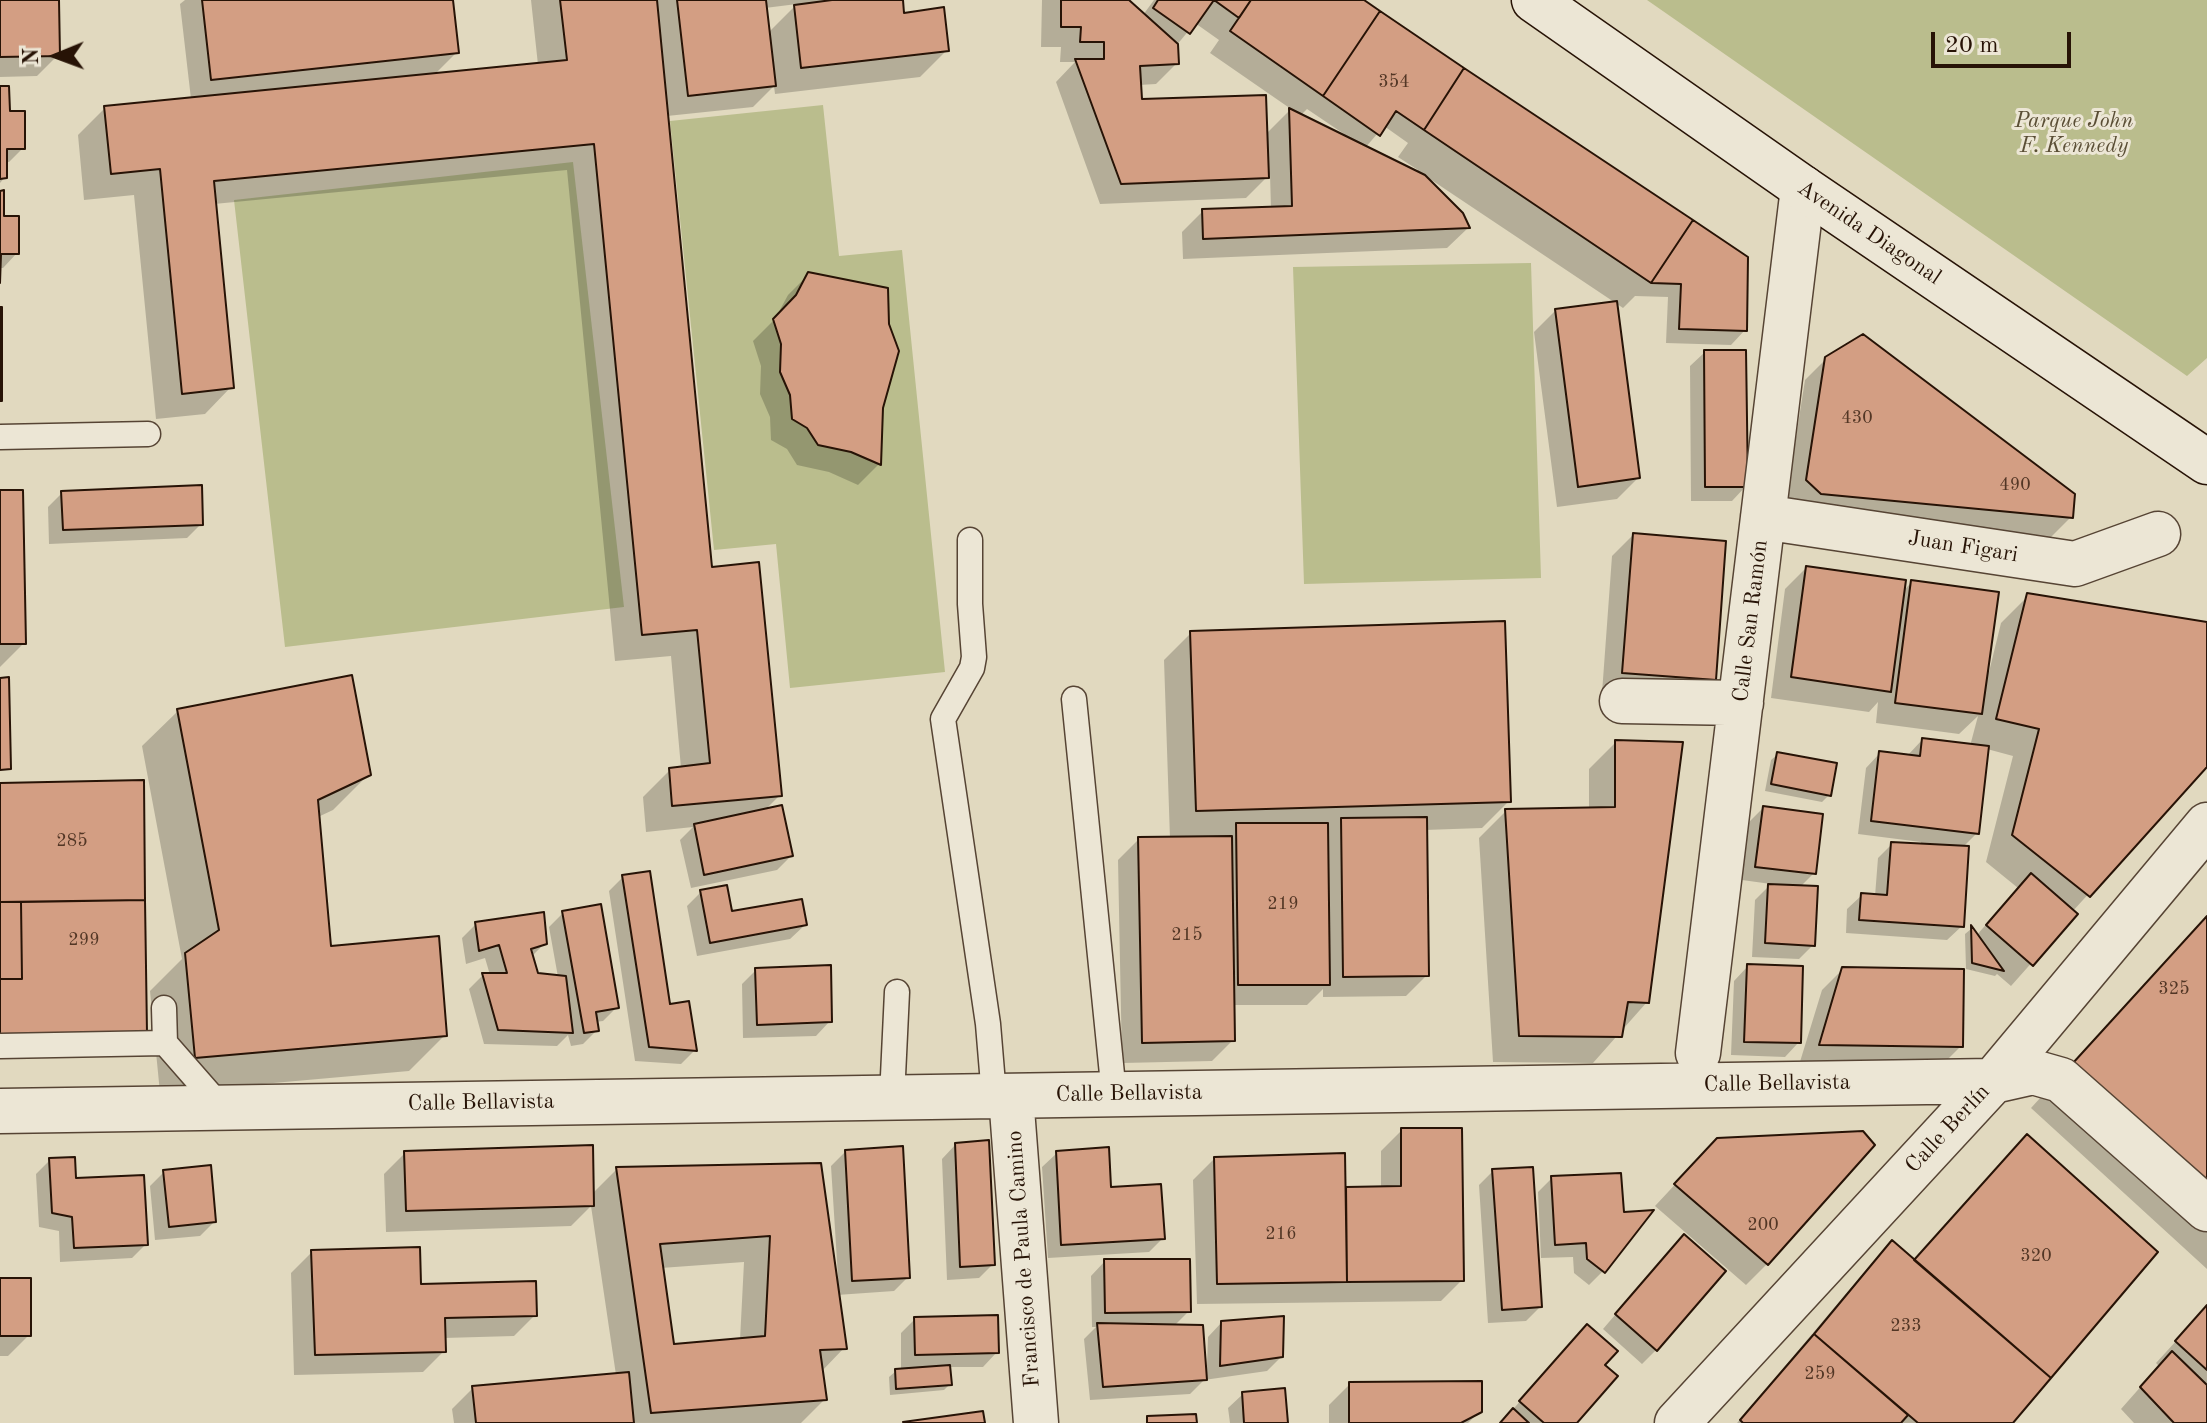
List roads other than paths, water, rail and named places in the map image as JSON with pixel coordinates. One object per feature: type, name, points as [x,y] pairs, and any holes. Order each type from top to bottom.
[{"type":"street","name":"Avenida Diagonal","points":[[1534,0],[1803,188],[2207,462]]},
{"type":"street","name":"Calle San Ramón","points":[[1698,1053],[1803,188]]},
{"type":"street","name":"Juan Figari","points":[[1763,517],[2075,564],[2158,534]]},
{"type":"street","points":[[1622,701],[1741,703]]},
{"type":"street","name":"Calle Berlín","points":[[1677,1423],[1993,1081],[2207,825]]},
{"type":"street","name":"Calle Bellavista","points":[[0,1111],[1993,1081],[2033,1072],[2061,1080],[2207,1209]]},
{"type":"street","name":"Francisco de Paula Camino","points":[[1002,1096],[1036,1423]]},
{"type":"lane","points":[[0,437],[148,434]]},
{"type":"lane","points":[[970,540],[974,657],[972,668],[943,719],[988,1024],[1002,1096]]},
{"type":"lane","points":[[1074,699],[1114,1094]]},
{"type":"lane","points":[[892,1097],[897,992]]},
{"type":"lane","points":[[164,1008],[165,1043],[221,1107]]},
{"type":"lane","points":[[0,1046],[165,1043]]},
{"type":"park label","name":"Parque John F. Kennedy","points":[[2074,134]]}]
